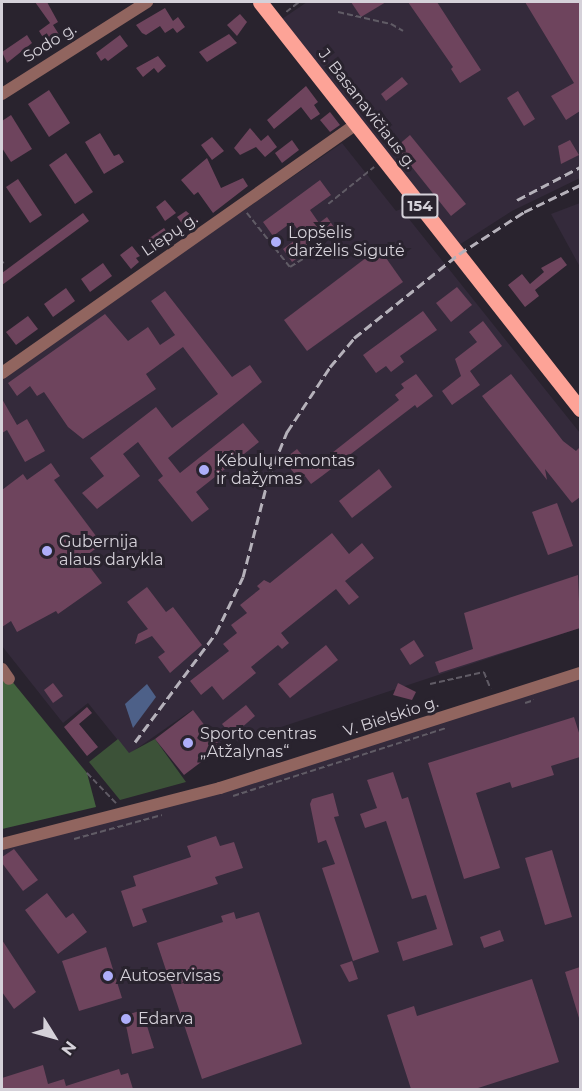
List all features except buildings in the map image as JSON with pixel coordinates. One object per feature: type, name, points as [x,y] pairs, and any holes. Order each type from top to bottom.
[{"type":"main road","name":"J. Basanavičiaus g.","points":[[260,2],[580,409]]},
{"type":"street","name":"Sodo g.","points":[[2,94],[147,2]]},
{"type":"street","name":"Liepų g.","points":[[2,373],[356,124]]},
{"type":"street","name":"V. Bielskio g.","points":[[2,844],[126,812],[334,753],[580,673]]},
{"type":"path","points":[[275,21],[299,2]]},
{"type":"path","points":[[338,12],[392,24],[403,31]]},
{"type":"path","points":[[328,204],[384,159]]},
{"type":"path","points":[[240,207],[259,223],[290,267],[322,247]]},
{"type":"path","points":[[430,684],[484,672],[487,680]]},
{"type":"path","points":[[87,773],[126,812]]},
{"type":"shaded area","points":[[307,2],[580,2],[580,178],[512,211],[459,245],[282,19]]},
{"type":"shaded area","points":[[342,143],[396,211],[401,209],[580,433],[580,628],[221,747],[192,710],[129,754],[88,703],[63,723],[2,646],[2,376]]},
{"type":"shaded area","points":[[580,203],[580,267],[551,214]]},
{"type":"shaded area","points":[[580,673],[580,1089],[2,1090],[2,844],[98,820]]},
{"type":"green space","points":[[2,669],[87,773],[96,807],[2,829]]},
{"type":"green space","points":[[118,739],[129,753],[155,739],[186,782],[120,800],[89,762]]},
{"type":"water","points":[[147,684],[156,697],[133,728],[125,704]]},
{"type":"railway","points":[[517,200],[580,167]]},
{"type":"railway","points":[[135,742],[216,633],[243,577],[269,476],[287,432],[330,367],[354,338],[459,254],[524,212],[580,185]]},
{"type":"place","name":"Lopšelis darželis Sigutė","points":[[276,242]]},
{"type":"place","name":"Kėbulų remontas ir dažymas","points":[[204,470]]},
{"type":"place","name":"Gubernija alaus darykla","points":[[47,551]]},
{"type":"place","name":"Sporto centras „Atžalynas“","points":[[188,743]]},
{"type":"place","name":"Autoservisas","points":[[108,976]]},
{"type":"place","name":"Edarva","points":[[126,1019]]}]
